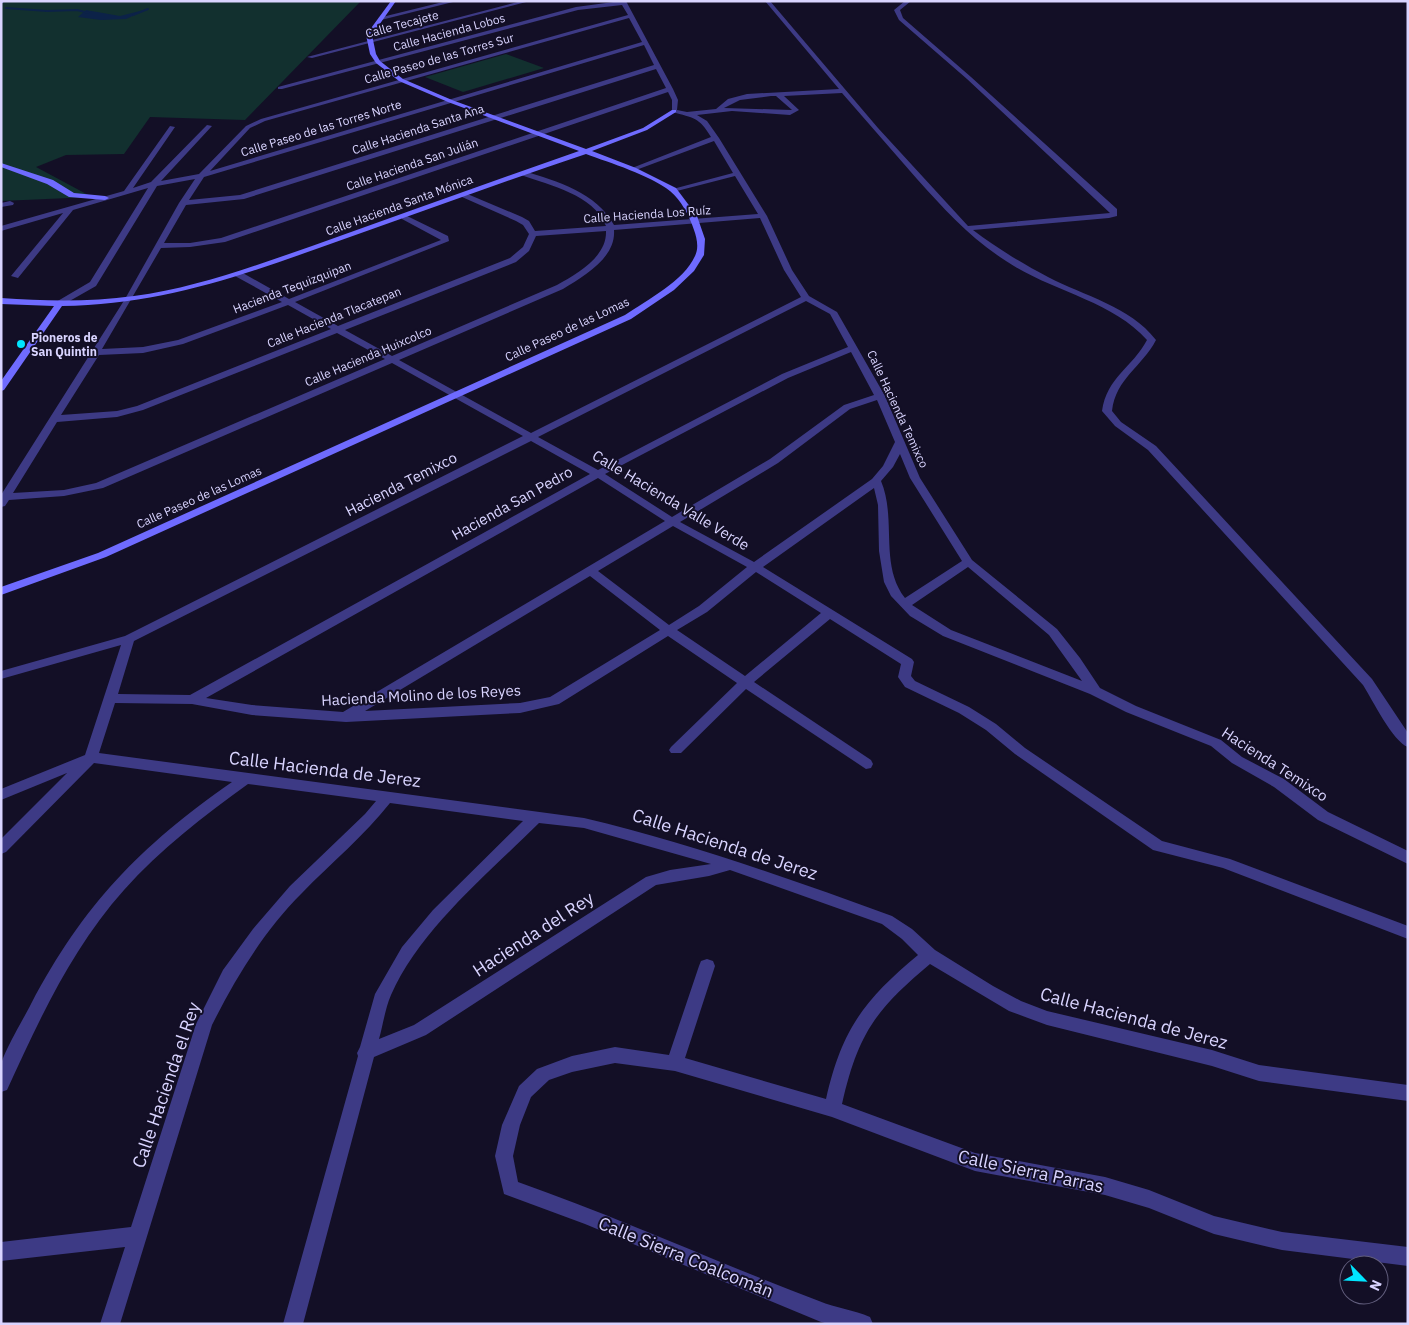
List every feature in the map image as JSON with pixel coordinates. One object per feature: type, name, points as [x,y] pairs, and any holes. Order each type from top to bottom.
[{"type":"main road","points":[[370,43],[370,35],[394,1]]},
{"type":"main road","name":"Calle Paseo de las Lomas","points":[[1,591],[102,555],[628,317],[671,288],[692,269],[700,255],[701,239],[695,222],[673,190],[634,169],[450,101],[401,80],[378,62],[370,43]]},
{"type":"main road","name":"Calle Hacienda Santa Mónica","points":[[1,301],[59,304],[129,299],[188,288],[238,274],[405,217],[645,129],[674,111]]},
{"type":"main road","points":[[1,165],[50,182],[72,195],[105,198]]},
{"type":"main road","points":[[1,388],[59,304]]},
{"type":"street","points":[[381,18],[456,1]]},
{"type":"street","name":"Calle Tecajete","points":[[310,57],[528,1]]},
{"type":"street","points":[[767,1],[966,228],[985,244],[1024,268],[1118,312],[1143,330],[1152,340],[1148,352],[1114,382],[1108,398],[1107,411],[1118,424],[1152,448],[1368,682],[1395,726],[1408,742]]},
{"type":"street","points":[[909,1],[897,10],[901,19],[969,78],[1114,211],[1114,214],[1109,216],[966,228]]},
{"type":"street","points":[[623,2],[670,89],[675,100],[674,111]]},
{"type":"street","name":"Calle Hacienda Lobos","points":[[280,88],[578,8],[623,2]]},
{"type":"street","name":"Calle Paseo de las Torres Sur","points":[[201,176],[248,127],[254,124],[401,80],[630,16]]},
{"type":"street","name":"Calle Paseo de las Torres Norte","points":[[1,229],[127,191],[201,176],[645,43]]},
{"type":"street","name":"Calle Hacienda Santa Ana","points":[[183,203],[241,197],[658,66]]},
{"type":"street","name":"Calle Hacienda San Julián","points":[[159,246],[190,245],[222,240],[670,89]]},
{"type":"street","points":[[719,109],[722,105],[733,100],[778,94],[844,91]]},
{"type":"street","points":[[686,114],[719,109],[783,114],[796,110],[778,94]]},
{"type":"street","name":"Calle Hacienda Temixco","points":[[674,111],[705,122],[763,216],[788,270],[806,298],[833,312],[880,396],[915,478],[968,562],[1053,632],[1076,661],[1095,691]]},
{"type":"street","points":[[59,304],[93,284],[154,184],[210,126]]},
{"type":"street","points":[[127,191],[172,127]]},
{"type":"street","points":[[634,169],[716,138]]},
{"type":"street","points":[[524,174],[590,201],[609,220],[612,227]]},
{"type":"street","points":[[673,190],[736,174]]},
{"type":"street","points":[[4,500],[129,299],[183,203],[201,176]]},
{"type":"street","points":[[465,195],[526,223],[533,234]]},
{"type":"street","points":[[1,205],[10,202]]},
{"type":"street","points":[[15,276],[72,208]]},
{"type":"street","name":"Calle Hacienda Los Ruíz","points":[[533,234],[763,216]]},
{"type":"street","name":"Hacienda Tequizquipan","points":[[96,352],[159,348],[289,302],[446,240],[405,217]]},
{"type":"street","name":"Calle Hacienda Huixcolco","points":[[4,500],[64,493],[99,486],[560,287],[582,275],[604,252],[610,242],[612,227]]},
{"type":"street","name":"Calle Hacienda Tlacatepan","points":[[53,419],[117,414],[140,408],[512,260],[524,252],[530,244],[533,234]]},
{"type":"street","name":"Calle Hacienda Valle Verde","points":[[238,274],[598,474],[673,522],[755,567],[908,662],[904,676],[910,684],[985,722],[1020,751],[1158,846],[1225,863],[1408,933]]},
{"type":"street","name":"Hacienda Temixco","points":[[1,675],[129,639],[806,298]]},
{"type":"street","name":"Hacienda San Pedro","points":[[192,700],[598,474],[785,376],[854,348]]},
{"type":"street","points":[[346,717],[774,461],[847,407],[880,396]]},
{"type":"street","points":[[668,630],[722,595],[755,567],[876,481],[888,467],[900,442]]},
{"type":"street","name":"Hacienda Temixco","points":[[876,481],[883,494],[885,573],[893,593],[926,621],[947,633],[1095,691],[1131,709],[1216,743],[1237,760],[1279,783],[1324,816],[1408,858]]},
{"type":"street","points":[[905,604],[968,562]]},
{"type":"street","points":[[591,571],[668,630],[866,764]]},
{"type":"street","points":[[676,750],[746,682],[829,613]]},
{"type":"street","name":"Hacienda Molino de los Reyes","points":[[111,698],[192,700],[270,712],[346,717],[520,708],[554,701],[668,630]]},
{"type":"street","points":[[1,848],[91,758],[129,639]]},
{"type":"street","name":"Calle Hacienda de Jerez","points":[[1,795],[91,758],[111,759],[246,779],[584,822],[620,831],[728,865],[887,920],[907,934],[929,955],[987,991],[1015,1006],[1047,1018],[1212,1058],[1259,1072],[1408,1093]]},
{"type":"street","points":[[1,1084],[30,1020],[99,909],[139,863],[182,824],[246,779]]},
{"type":"street","name":"Calle Hacienda el Rey","points":[[110,1324],[136,1236],[204,1024],[229,975],[258,934],[295,890],[370,818],[387,797]]},
{"type":"street","points":[[293,1324],[365,1054],[383,994],[408,952],[438,914],[536,817]]},
{"type":"street","name":"Hacienda del Rey","points":[[365,1054],[420,1030],[651,881],[666,875],[708,872],[728,865]]},
{"type":"street","points":[[832,1109],[843,1062],[858,1030],[880,998],[929,955]]},
{"type":"street","points":[[675,1063],[707,966]]},
{"type":"street","name":"Calle Sierra Parras","points":[[510,1188],[504,1156],[511,1125],[525,1092],[543,1074],[572,1064],[615,1055],[675,1063],[832,1109],[975,1162],[1105,1186],[1149,1199],[1214,1225],[1282,1242],[1408,1257]]},
{"type":"street","name":"Calle Sierra Coalcomán","points":[[510,1188],[585,1215],[821,1312],[863,1324]]},
{"type":"street","points":[[1,1252],[136,1236]]},
{"type":"green space","points":[[1,1],[361,1],[245,120],[150,117],[124,154],[66,155],[36,167],[92,197],[1,201]]},
{"type":"green space","points":[[506,54],[544,68],[463,92],[425,77]]},
{"type":"water","points":[[148,9],[126,19],[101,20],[78,17],[86,10],[120,16]]},
{"type":"waterway","points":[[6,8],[47,11],[77,10],[89,13]]},
{"type":"waterway","points":[[133,15],[148,9]]},
{"type":"place","name":"Pioneros de San Quintin","points":[[21,344]]}]
